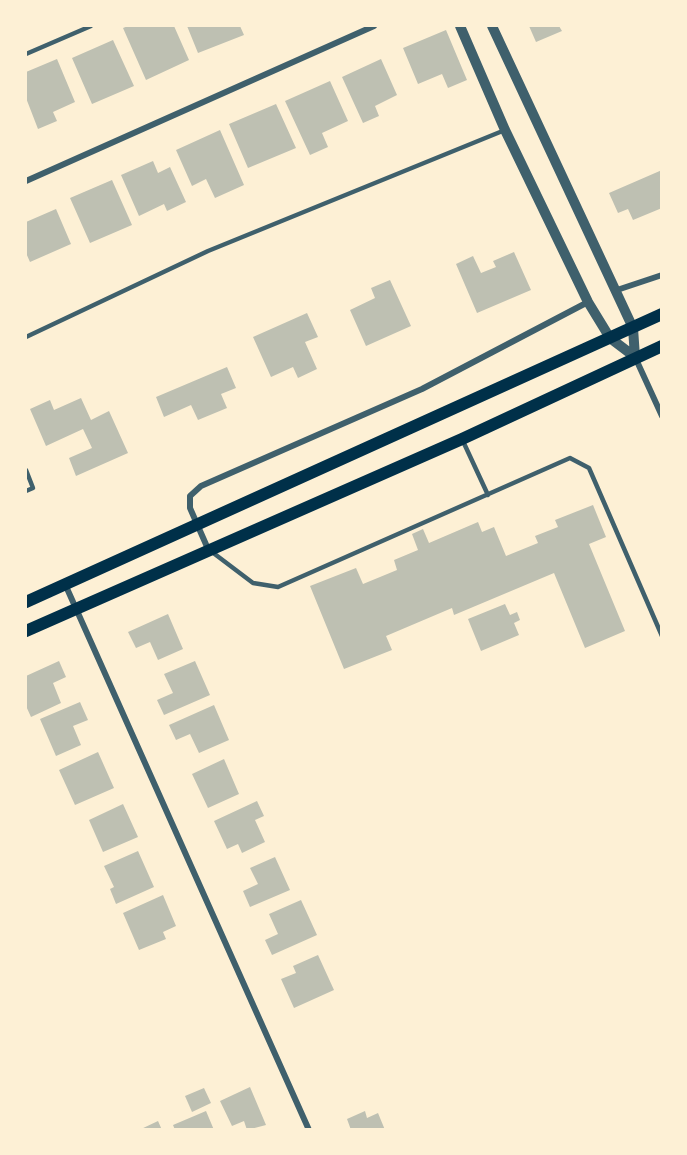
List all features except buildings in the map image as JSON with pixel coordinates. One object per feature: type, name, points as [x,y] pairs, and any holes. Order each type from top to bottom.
[{"type":"main road","points":[[26,602],[662,315]]},
{"type":"main road","points":[[26,631],[462,439],[662,345]]},
{"type":"street","points":[[26,181],[374,26]]},
{"type":"street","points":[[460,26],[505,130],[588,302],[610,338],[635,357]]},
{"type":"street","points":[[492,26],[633,328],[635,357],[662,416]]},
{"type":"street","points":[[616,290],[662,274]]},
{"type":"street","points":[[208,549],[190,508],[190,496],[201,486],[422,390],[588,302]]},
{"type":"street","points":[[65,585],[309,1130]]},
{"type":"lane","points":[[26,54],[91,26]]},
{"type":"lane","points":[[26,337],[208,251],[505,130]]},
{"type":"lane","points":[[462,439],[488,495]]},
{"type":"lane","points":[[208,549],[253,583],[278,587],[570,458],[589,468],[662,636]]},
{"type":"lane","points":[[26,470],[33,488],[26,491]]}]
